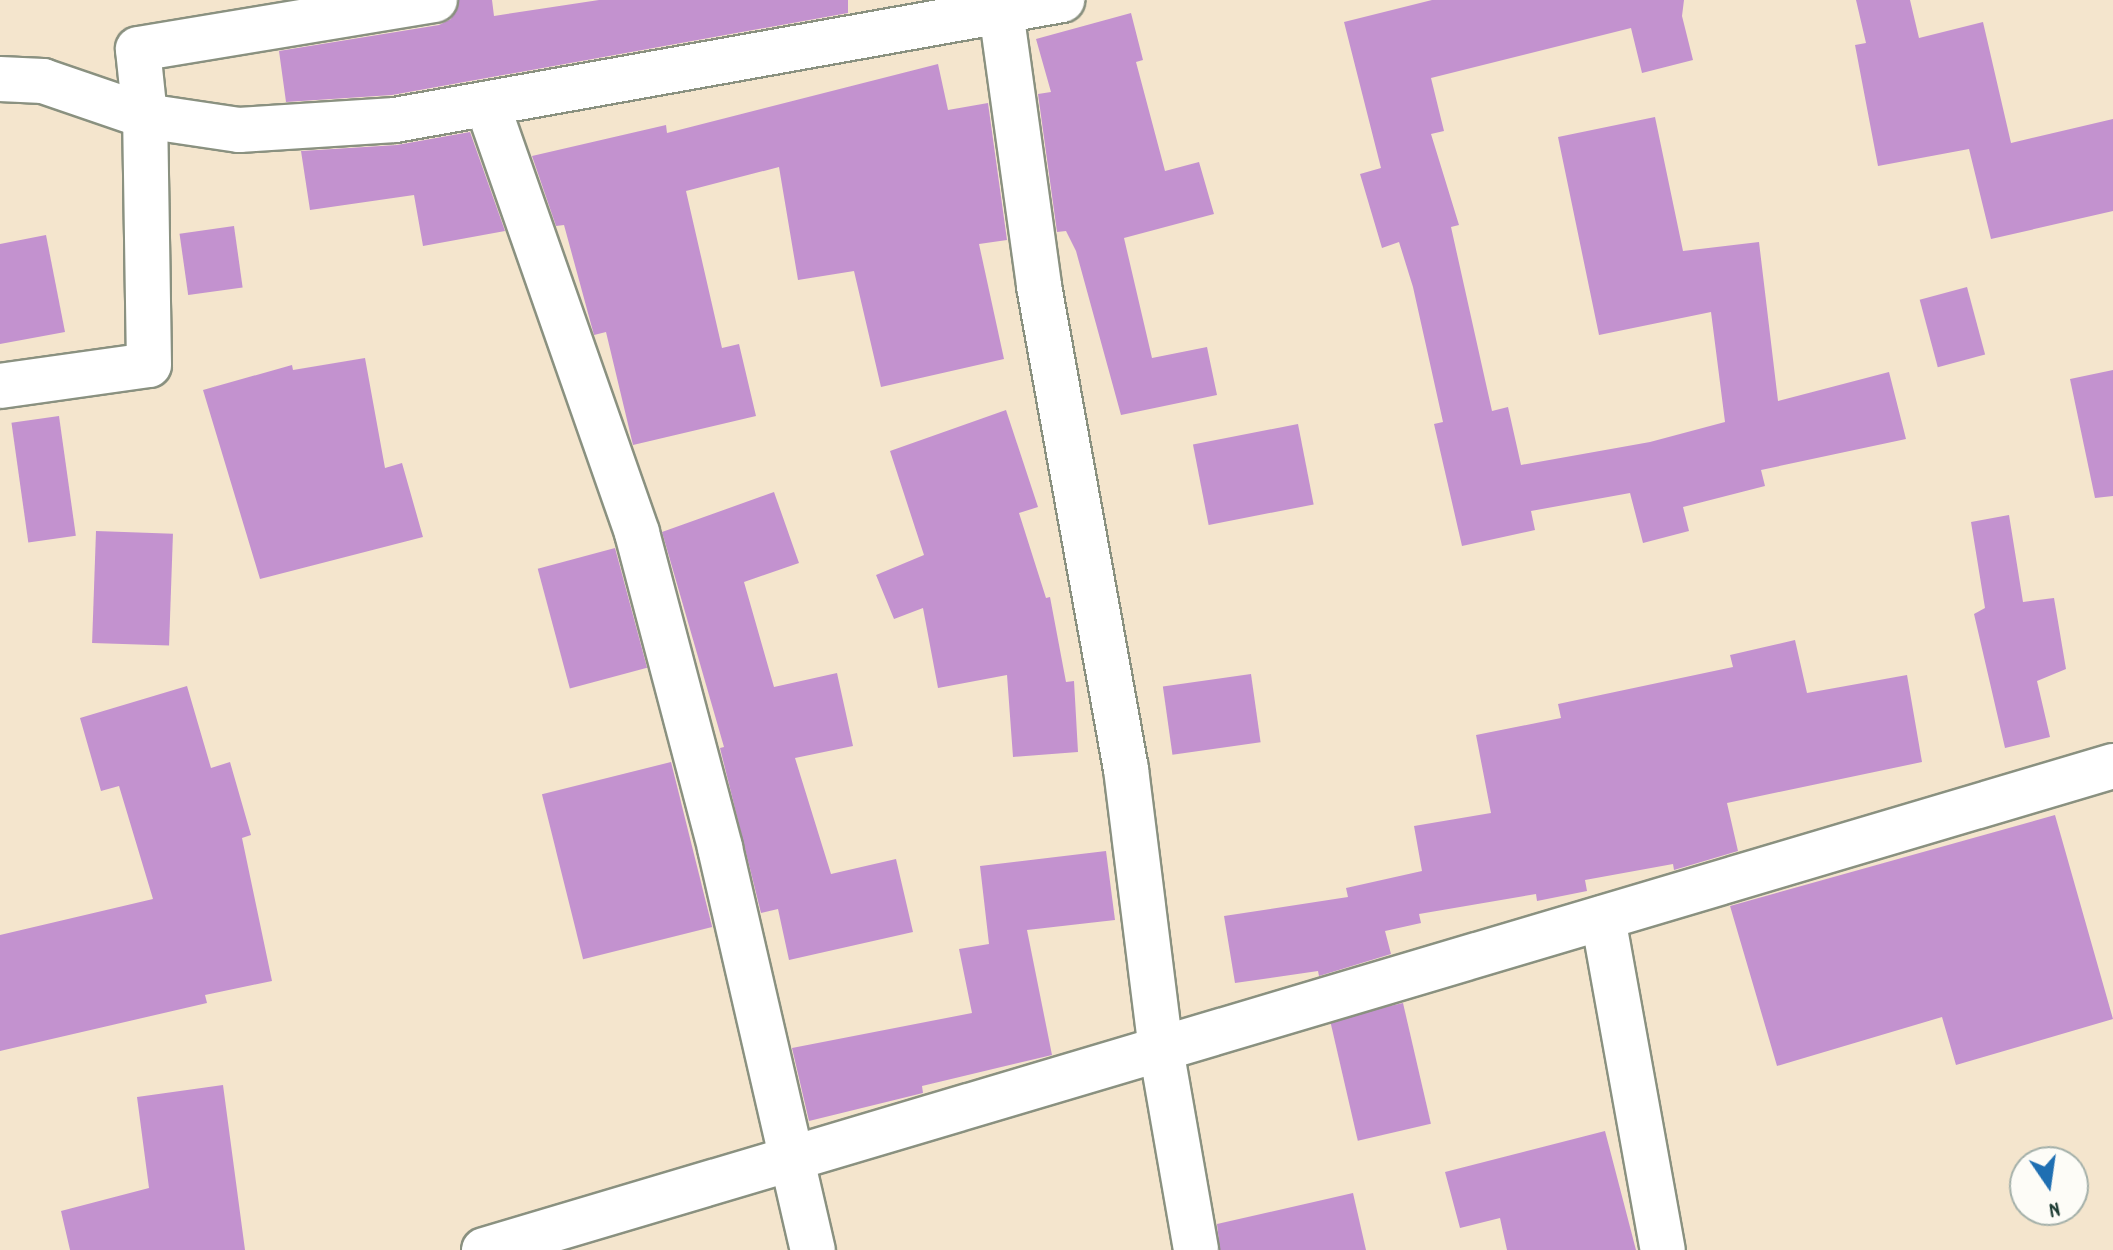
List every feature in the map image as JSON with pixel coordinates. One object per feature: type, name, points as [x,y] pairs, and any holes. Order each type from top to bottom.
[{"type":"street","points":[[0,386],[149,365],[145,116],[138,49],[435,0]]},
{"type":"street","points":[[0,79],[43,81],[145,116],[239,130],[395,120],[1062,0]]},
{"type":"street","points":[[1001,11],[1039,286],[1126,769],[1161,1049],[1196,1250]]},
{"type":"street","points":[[487,104],[637,533],[795,1157],[813,1250]]},
{"type":"street","points":[[484,1250],[2113,766]]},
{"type":"street","points":[[1603,918],[1663,1250]]},
{"type":"building","points":[[459,0],[492,0],[494,16],[599,0],[848,0],[848,13],[392,95],[286,102],[279,51],[439,25],[451,19]]},
{"type":"building","points":[[1432,0],[1684,0],[1682,16],[1693,60],[1642,73],[1631,28],[1431,78],[1444,131],[1431,134],[1459,225],[1451,227],[1492,411],[1508,407],[1521,465],[1650,442],[1725,422],[1711,312],[1599,335],[1558,137],[1655,117],[1683,251],[1759,242],[1778,401],[1889,372],[1906,439],[1761,470],[1765,486],[1683,507],[1689,531],[1643,543],[1630,493],[1531,511],[1535,530],[1462,546],[1434,424],[1443,422],[1413,287],[1399,242],[1382,248],[1360,174],[1381,168],[1344,22]]},
{"type":"building","points":[[1856,0],[1910,0],[1919,38],[1983,22],[2011,143],[2113,119],[2113,211],[1991,239],[1969,149],[1878,166],[1855,45],[1866,43]]},
{"type":"building","points":[[1131,13],[1143,60],[1136,62],[1165,171],[1199,162],[1214,214],[1124,238],[1152,358],[1207,347],[1217,395],[1121,415],[1076,251],[1066,231],[1057,232],[1038,94],[1051,92],[1036,39]]},
{"type":"building","points":[[938,64],[948,110],[988,103],[1007,240],[979,244],[1004,359],[881,387],[854,271],[798,280],[779,167],[686,191],[722,348],[739,344],[756,416],[633,445],[606,332],[594,335],[564,225],[556,226],[532,156],[666,125],[667,133]]},
{"type":"building","points":[[470,132],[505,231],[423,246],[414,195],[310,210],[301,151],[397,145]]},
{"type":"building","points":[[234,226],[243,287],[188,295],[180,234]]},
{"type":"building","points":[[46,235],[65,332],[0,344],[0,244]]},
{"type":"building","points":[[1967,287],[1985,355],[1938,367],[1920,300]]},
{"type":"building","points":[[365,358],[385,468],[402,463],[423,537],[260,579],[203,390],[292,365],[293,370]]},
{"type":"building","points":[[2113,370],[2113,496],[2095,498],[2070,379]]},
{"type":"building","points":[[1006,410],[1038,507],[1019,513],[1046,598],[1050,597],[1066,682],[1074,681],[1078,752],[1013,757],[1007,675],[938,688],[923,608],[894,619],[876,575],[924,555],[890,451]]},
{"type":"building","points":[[59,416],[76,536],[28,543],[11,423]]},
{"type":"building","points":[[1298,424],[1314,504],[1209,525],[1193,444]]},
{"type":"building","points":[[774,492],[799,563],[744,582],[774,687],[837,673],[853,746],[795,758],[831,874],[896,859],[913,932],[789,960],[778,909],[761,913],[720,748],[724,747],[662,532]]},
{"type":"building","points":[[2009,515],[2023,602],[2054,598],[2066,669],[2037,681],[2050,737],[2005,748],[1974,614],[1985,608],[1971,522]]},
{"type":"building","points":[[96,531],[173,534],[169,646],[92,643]]},
{"type":"building","points":[[615,548],[647,668],[570,688],[538,569]]},
{"type":"building","points":[[1795,640],[1807,693],[1907,675],[1922,762],[1727,803],[1738,851],[1674,870],[1673,864],[1585,880],[1587,891],[1537,901],[1536,894],[1419,914],[1421,923],[1385,931],[1391,954],[1319,976],[1318,971],[1235,983],[1224,916],[1348,897],[1346,888],[1422,871],[1414,826],[1491,813],[1476,735],[1561,718],[1558,704],[1733,667],[1730,655]]},
{"type":"building","points":[[1251,674],[1261,742],[1172,755],[1163,686]]},
{"type":"building","points":[[187,686],[211,768],[230,762],[251,835],[242,838],[272,981],[205,995],[207,1003],[0,1051],[0,935],[153,899],[119,786],[101,791],[80,718]]},
{"type":"building","points":[[671,762],[712,927],[583,959],[542,794]]},
{"type":"building","points":[[2055,815],[2113,1019],[1956,1065],[1942,1017],[1777,1066],[1730,906]]},
{"type":"building","points":[[1106,851],[1115,920],[1027,930],[1052,1055],[922,1086],[923,1093],[809,1121],[792,1048],[972,1013],[959,949],[989,944],[980,866]]},
{"type":"building","points":[[1403,1003],[1431,1124],[1358,1141],[1330,1020]]},
{"type":"building","points":[[223,1085],[245,1250],[70,1250],[61,1211],[149,1188],[137,1097]]},
{"type":"building","points":[[1605,1131],[1636,1250],[1507,1250],[1500,1218],[1460,1228],[1445,1172]]},
{"type":"building","points":[[1353,1193],[1366,1250],[1220,1250],[1217,1224]]}]
